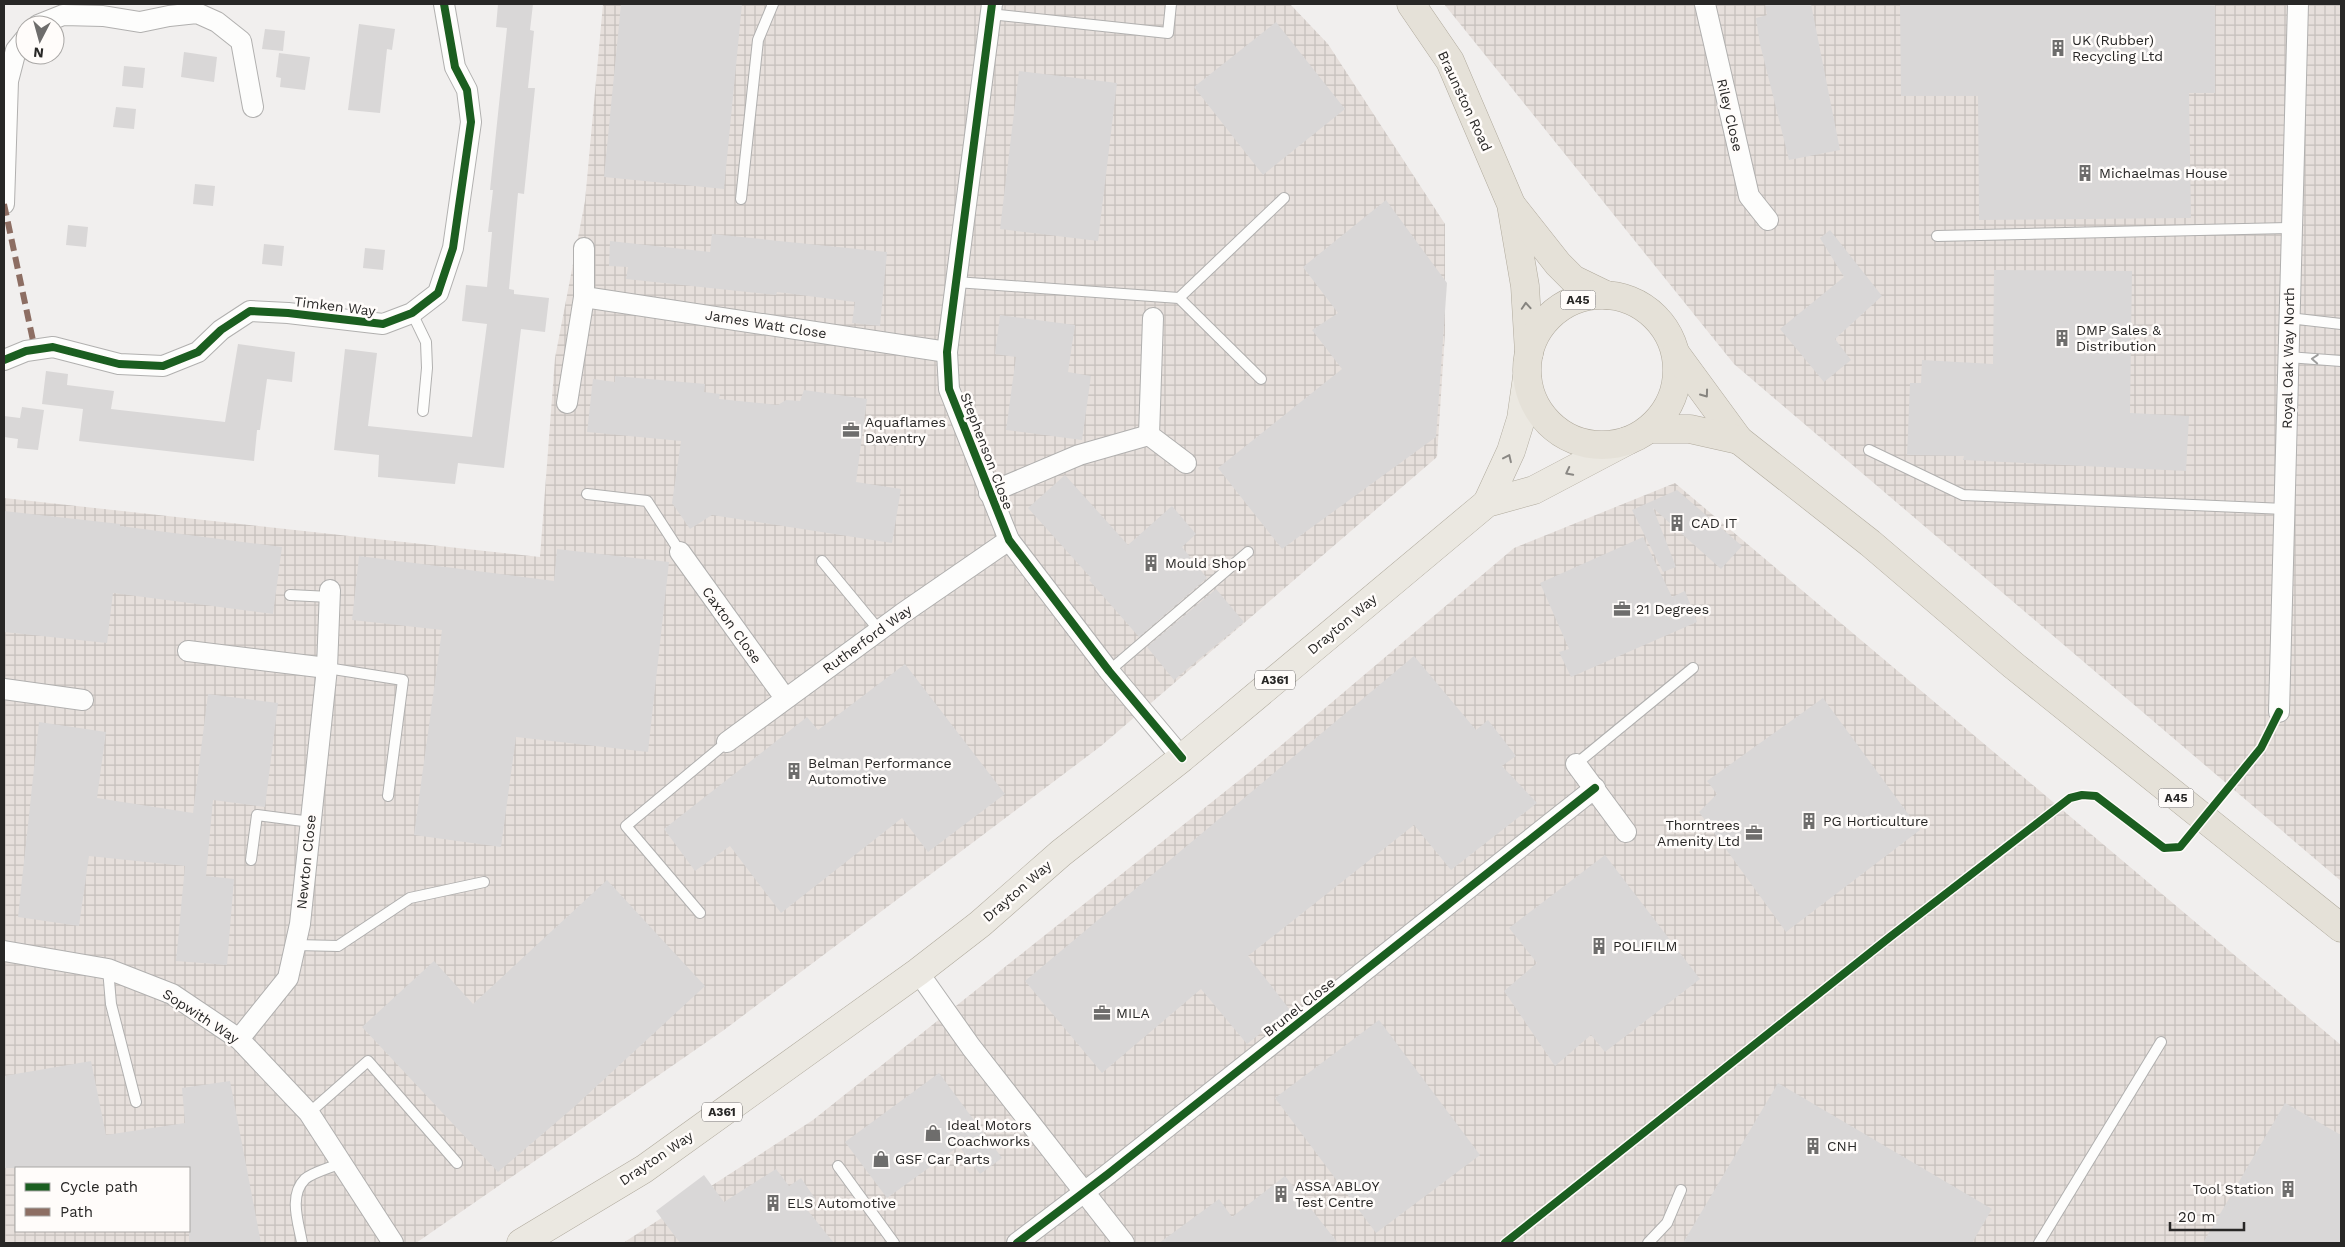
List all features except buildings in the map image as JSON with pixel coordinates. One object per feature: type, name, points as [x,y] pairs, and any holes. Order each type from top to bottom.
[{"type":"highway","name":"Braunston Road","points":[[1410,4],[1450,61],[1511,204],[1524,286],[1528,366]]},
{"type":"highway","name":"Braunston Road","points":[[1511,204],[1558,264],[1573,279],[1606,295]]},
{"type":"highway","name":"A45","points":[[1739,440],[1690,429],[1638,435],[1605,446],[1582,443],[1562,434],[1544,419],[1533,399],[1528,366],[1536,335],[1548,318],[1565,305],[1585,297],[1606,295],[1630,300],[1651,313],[1667,332],[1676,354],[1739,440],[1870,543],[2020,672],[2341,928]]},
{"type":"highway","name":"A45","points":[[1638,435],[1664,414],[1674,396],[1677,375],[1676,354]]},
{"type":"main road","name":"Drayton Way","points":[[1487,503],[1511,451],[1521,419],[1528,366]]},
{"type":"main road","name":"Drayton Way","points":[[521,1243],[644,1169],[918,972],[980,924],[1061,853],[1182,758],[1487,503],[1534,490],[1638,435]]},
{"type":"street","name":"Timken Way","points":[[4,360],[26,351],[53,347],[119,364],[163,366],[198,352],[221,330],[250,311],[288,313],[383,324],[412,313],[438,293],[453,248],[471,122],[467,90],[455,67],[444,4]]},
{"type":"street","name":"Riley Close","points":[[1705,4],[1749,196],[1768,220]]},
{"type":"street","name":"Royal Oak Way North","points":[[2279,712],[2298,4]]},
{"type":"street","name":"Stephenson Close","points":[[991,9],[947,352],[949,389],[1009,540],[1109,671],[1182,758]]},
{"type":"street","points":[[63,15],[104,10],[140,22],[196,13],[217,22],[241,41],[253,106]]},
{"type":"street","points":[[4,204],[8,81],[15,54]]},
{"type":"street","points":[[567,403],[584,297],[584,248]]},
{"type":"street","name":"James Watt Close","points":[[584,297],[947,352]]},
{"type":"street","points":[[1149,435],[1153,318]]},
{"type":"street","points":[[1149,435],[1186,463]]},
{"type":"street","points":[[989,493],[1079,455],[1149,435]]},
{"type":"street","name":"Rutherford Way","points":[[727,742],[879,630],[1009,540]]},
{"type":"street","name":"Caxton Close","points":[[680,552],[785,698]]},
{"type":"street","name":"Newton Close","points":[[239,1038],[288,978],[296,944],[300,924],[327,668],[330,594]]},
{"type":"street","points":[[188,651],[327,668]]},
{"type":"street","points":[[4,689],[83,700]]},
{"type":"street","points":[[1576,764],[1626,832]]},
{"type":"street","name":"Brunel Close","points":[[1017,1243],[1084,1193],[1595,788]]},
{"type":"street","name":"Sopwith Way","points":[[4,951],[108,968],[172,994],[239,1038],[309,1113],[393,1243]]},
{"type":"street","points":[[918,972],[971,1047],[1124,1243]]},
{"type":"lane","points":[[741,199],[758,40],[773,4]]},
{"type":"lane","points":[[991,9],[1168,33],[1171,4]]},
{"type":"lane","points":[[1179,298],[1284,198]]},
{"type":"lane","points":[[1937,236],[2292,228]]},
{"type":"lane","points":[[956,282],[1179,298],[1261,378]]},
{"type":"lane","points":[[412,313],[426,342],[427,368],[423,411]]},
{"type":"lane","points":[[2290,318],[2341,324]]},
{"type":"lane","points":[[2288,357],[2341,361]]},
{"type":"lane","points":[[1869,450],[1963,495],[2285,509]]},
{"type":"lane","points":[[587,494],[648,501],[680,552]]},
{"type":"lane","points":[[1109,671],[1248,552]]},
{"type":"lane","points":[[822,561],[879,630]]},
{"type":"lane","points":[[290,595],[330,594]]},
{"type":"lane","points":[[327,668],[403,680],[388,796]]},
{"type":"lane","points":[[1576,764],[1693,668]]},
{"type":"lane","points":[[700,913],[626,826],[727,742]]},
{"type":"lane","points":[[252,860],[257,815],[311,822]]},
{"type":"lane","points":[[296,944],[338,946],[410,898],[484,882]]},
{"type":"lane","points":[[108,968],[111,1004],[136,1102]]},
{"type":"lane","points":[[2039,1243],[2161,1042]]},
{"type":"lane","points":[[309,1113],[368,1061],[457,1163]]},
{"type":"lane","points":[[302,1243],[295,1199],[298,1190],[305,1179],[341,1163]]},
{"type":"lane","points":[[838,1166],[894,1243]]},
{"type":"lane","points":[[1648,1243],[1667,1223],[1681,1190]]},
{"type":"shaded area","points":[[603,4],[1290,4],[1328,44],[1445,224],[1445,333],[1437,457],[1101,746],[724,1030],[416,1243],[4,1243],[4,498],[540,557],[555,358],[585,201]]},
{"type":"shaded area","points":[[1444,4],[2341,4],[2341,881],[1734,364]]},
{"type":"shaded area","points":[[1675,483],[2341,1045],[2341,1243],[623,1243],[813,1120],[1252,770],[1514,548]]},
{"type":"marked path","points":[[4,204],[35,350]]},
{"type":"cycle path","points":[[4,360],[26,351],[53,347],[119,364],[163,366],[198,352],[221,330],[250,311],[288,313],[383,324],[412,313],[438,293],[453,248],[471,122],[467,90],[455,67],[444,4]]},
{"type":"cycle path","points":[[992,4],[947,352],[949,389],[1009,540],[1109,671],[1182,758]]},
{"type":"cycle path","points":[[1505,1243],[1890,937],[2070,798],[2082,795],[2096,796],[2164,848],[2180,847],[2261,748],[2279,712]]},
{"type":"cycle path","points":[[1017,1243],[1108,1174],[1595,788]]},
{"type":"place","name":"UK (Rubber) Recycling Ltd","points":[[2058,48]]},
{"type":"place","name":"Michaelmas House","points":[[2085,173]]},
{"type":"place","name":"DMP Sales & Distribution","points":[[2062,338]]},
{"type":"place","name":"Aquaflames Daventry","points":[[851,430]]},
{"type":"place","name":"CAD IT","points":[[1677,523]]},
{"type":"place","name":"Mould Shop","points":[[1151,563]]},
{"type":"place","name":"21 Degrees","points":[[1622,609]]},
{"type":"place","name":"Belman Performance Automotive","points":[[794,771]]},
{"type":"place","name":"PG Horticulture","points":[[1809,821]]},
{"type":"place","name":"Thorntrees Amenity Ltd","points":[[1754,833]]},
{"type":"place","name":"POLIFILM","points":[[1599,946]]},
{"type":"place","name":"MILA","points":[[1102,1013]]},
{"type":"place","name":"Ideal Motors Coachworks","points":[[933,1133]]},
{"type":"place","name":"CNH","points":[[1813,1146]]},
{"type":"place","name":"GSF Car Parts","points":[[881,1159]]},
{"type":"place","name":"Tool Station","points":[[2288,1189]]},
{"type":"place","name":"ASSA ABLOY Test Centre","points":[[1281,1194]]},
{"type":"place","name":"ELS Automotive","points":[[773,1203]]}]
